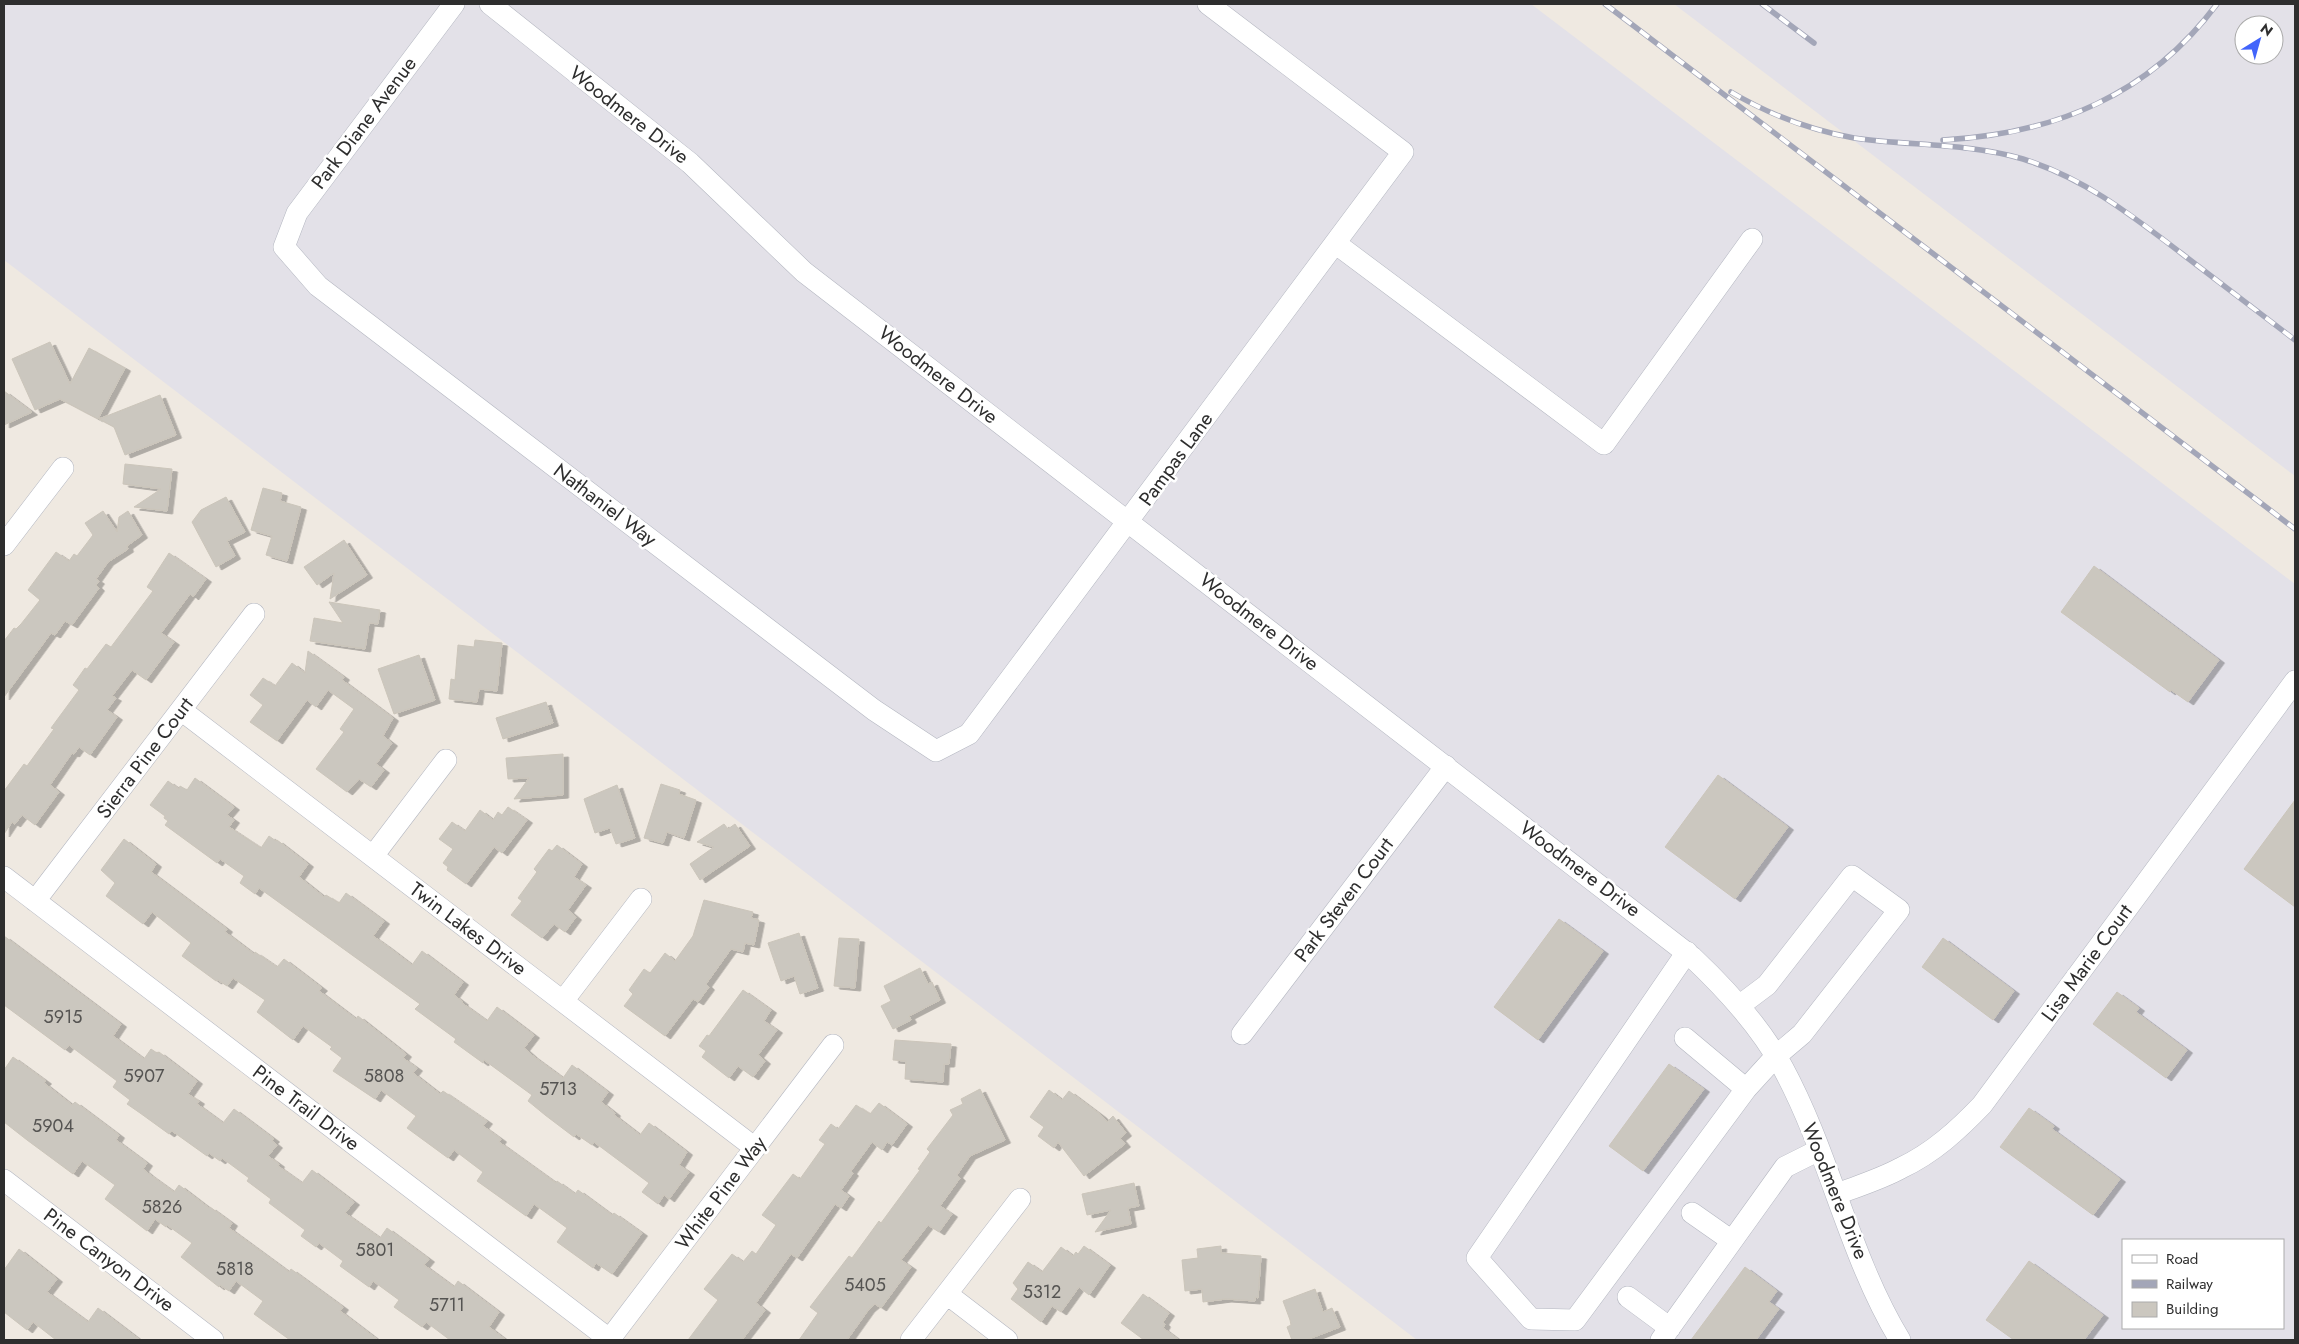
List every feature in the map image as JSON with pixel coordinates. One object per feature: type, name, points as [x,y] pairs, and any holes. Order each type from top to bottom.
[{"type":"street","name":"Park Diane Avenue","points":[[284,247],[297,213],[454,4]]},
{"type":"street","name":"Woodmere Drive","points":[[490,4],[690,163],[804,272],[1687,952],[1725,988],[1758,1029],[1776,1056],[1799,1100],[1872,1283],[1900,1340]]},
{"type":"street","name":"Pampas Lane","points":[[936,751],[969,734],[1129,522],[1403,152],[1208,4]]},
{"type":"street","points":[[1335,243],[1604,444],[1752,239]]},
{"type":"street","name":"Nathaniel Way","points":[[284,247],[326,292],[866,704],[936,751]]},
{"type":"street","points":[[4,545],[62,468]]},
{"type":"street","name":"Sierra Pine Court","points":[[35,901],[254,614]]},
{"type":"street","name":"Lisa Marie Court","points":[[1837,1194],[1901,1168],[1932,1150],[1957,1131],[1982,1105],[2295,681]]},
{"type":"street","name":"Twin Lakes Drive","points":[[181,710],[755,1148]]},
{"type":"street","points":[[372,856],[446,760]]},
{"type":"street","name":"Park Steven Court","points":[[1242,1034],[1446,766]]},
{"type":"street","points":[[1687,952],[1477,1258],[1531,1319],[1575,1320],[1746,1089],[1776,1056],[1802,1034],[1899,910],[1852,876],[1767,985],[1739,1006]]},
{"type":"street","name":"Pine Trail Drive","points":[[4,877],[609,1340]]},
{"type":"street","points":[[563,1001],[642,899]]},
{"type":"street","points":[[1685,1038],[1746,1089]]},
{"type":"street","name":"White Pine Way","points":[[609,1340],[833,1045]]},
{"type":"street","points":[[1628,1297],[1665,1334],[1785,1167],[1819,1150]]},
{"type":"street","name":"Pine Canyon Drive","points":[[4,1180],[213,1340]]},
{"type":"street","points":[[912,1340],[1020,1199]]},
{"type":"street","points":[[1692,1212],[1732,1241]]},
{"type":"street","points":[[947,1294],[1007,1340]]},
{"type":"shaded area","points":[[4,4],[1531,4],[2295,584],[2295,1340],[1417,1340],[4,260]]},
{"type":"shaded area","points":[[1674,4],[2295,4],[2295,476]]},
{"type":"building","points":[[50,342],[70,384],[89,348],[125,368],[98,419],[60,399],[35,410],[12,359]]},
{"type":"building","points":[[4,391],[32,412],[4,425]]},
{"type":"building","points":[[160,395],[176,435],[125,455],[114,427],[99,419]]},
{"type":"building","points":[[125,464],[172,469],[167,511],[134,507],[161,489],[123,484]]},
{"type":"building","points":[[263,488],[282,493],[280,501],[301,507],[287,561],[266,555],[272,536],[251,530]]},
{"type":"building","points":[[226,497],[245,532],[227,541],[235,556],[216,567],[192,522],[201,510]]},
{"type":"building","points":[[103,511],[117,532],[119,517],[128,511],[142,535],[127,546],[128,549],[108,562],[96,579],[99,581],[96,585],[99,588],[72,625],[65,621],[55,635],[51,633],[4,697],[4,641],[14,628],[16,629],[21,624],[40,600],[28,590],[56,552],[69,561],[74,554],[77,556],[93,535],[85,523]]},
{"type":"building","points":[[344,540],[367,575],[330,599],[334,573],[317,585],[304,567]]},
{"type":"building","points":[[169,553],[206,579],[193,597],[190,594],[161,633],[174,642],[146,680],[132,670],[112,696],[116,698],[107,710],[117,717],[90,755],[79,747],[74,754],[72,753],[50,785],[59,792],[35,825],[22,815],[15,824],[12,822],[4,834],[4,791],[24,764],[27,766],[54,729],[51,728],[79,690],[73,685],[85,668],[87,669],[106,644],[111,647],[153,591],[147,587]]},
{"type":"building","points":[[2094,566],[2219,660],[2188,702],[2171,690],[2170,692],[2061,612]]},
{"type":"building","points":[[329,602],[380,610],[378,624],[369,623],[365,649],[310,641],[314,618],[343,623]]},
{"type":"building","points":[[475,640],[502,643],[497,691],[479,689],[477,702],[449,699],[451,679],[455,680],[458,645],[474,647]]},
{"type":"building","points":[[308,651],[344,677],[342,680],[393,718],[383,736],[392,743],[376,764],[384,770],[371,787],[359,779],[347,792],[316,769],[344,732],[340,729],[354,709],[328,690],[316,707],[307,700],[277,741],[250,722],[263,705],[250,695],[263,678],[275,686],[292,663],[305,673]]},
{"type":"building","points":[[419,655],[435,700],[394,714],[378,669]]},
{"type":"building","points":[[546,702],[553,723],[503,739],[496,718]]},
{"type":"building","points":[[563,754],[563,795],[514,799],[529,778],[508,779],[506,758]]},
{"type":"building","points":[[1718,775],[1788,827],[1735,899],[1665,847]]},
{"type":"building","points":[[195,778],[234,807],[227,815],[234,820],[229,827],[261,848],[269,836],[277,840],[308,864],[299,877],[324,897],[326,895],[339,903],[346,893],[384,921],[373,936],[412,965],[422,951],[463,982],[454,995],[462,1003],[487,1021],[497,1007],[534,1035],[524,1048],[533,1056],[563,1078],[572,1065],[608,1092],[601,1102],[615,1113],[614,1115],[640,1135],[649,1123],[687,1152],[679,1165],[689,1172],[669,1199],[664,1195],[658,1204],[642,1192],[649,1183],[594,1142],[592,1145],[576,1134],[574,1137],[545,1115],[528,1101],[532,1095],[484,1060],[483,1063],[454,1042],[456,1039],[415,1009],[420,1004],[259,888],[255,894],[240,883],[244,876],[220,859],[217,863],[165,825],[168,821],[164,818],[165,816],[150,805],[168,781],[179,789],[180,786],[187,790]]},
{"type":"building","points":[[661,784],[680,790],[679,794],[696,800],[684,838],[667,832],[663,843],[644,838]]},
{"type":"building","points":[[617,785],[635,838],[616,844],[610,828],[595,833],[584,799]]},
{"type":"building","points":[[2295,800],[2295,907],[2244,869]]},
{"type":"building","points":[[508,807],[527,820],[502,853],[494,847],[466,884],[447,870],[448,867],[443,863],[453,849],[439,839],[452,822],[465,831],[480,810],[493,820],[498,812],[502,815]]},
{"type":"building","points":[[724,824],[728,829],[735,824],[750,846],[700,880],[690,864],[714,847],[697,842]]},
{"type":"building","points":[[124,839],[156,864],[151,872],[227,929],[225,932],[254,954],[255,952],[277,967],[284,959],[322,988],[319,991],[356,1019],[358,1016],[406,1054],[403,1058],[417,1068],[413,1073],[440,1094],[443,1091],[487,1121],[483,1126],[501,1139],[499,1142],[556,1183],[557,1181],[575,1194],[578,1190],[612,1215],[614,1213],[642,1233],[612,1274],[596,1263],[593,1268],[557,1242],[567,1228],[534,1204],[526,1216],[477,1181],[483,1172],[454,1150],[448,1158],[407,1128],[416,1116],[381,1090],[375,1099],[333,1071],[342,1058],[330,1049],[332,1047],[303,1026],[293,1040],[257,1012],[265,1000],[233,978],[227,986],[218,980],[216,981],[182,956],[191,943],[152,912],[143,924],[106,896],[115,883],[101,870]]},
{"type":"building","points":[[557,845],[582,864],[574,877],[586,885],[568,910],[576,917],[565,932],[554,924],[542,938],[511,915],[522,901],[518,898],[537,872],[534,869],[549,849],[552,851]]},
{"type":"building","points":[[704,900],[753,912],[751,918],[759,920],[754,945],[745,943],[743,952],[731,949],[706,984],[709,987],[698,1002],[693,999],[665,1036],[624,1006],[633,994],[629,990],[644,969],[650,973],[665,953],[675,961],[693,936]]},
{"type":"building","points":[[1559,919],[1603,951],[1538,1040],[1494,1007]]},
{"type":"building","points":[[799,933],[818,988],[800,994],[794,976],[781,981],[768,943]]},
{"type":"building","points":[[4,936],[121,1024],[113,1036],[144,1059],[151,1049],[157,1053],[159,1052],[197,1081],[188,1094],[199,1101],[197,1104],[223,1123],[234,1109],[274,1139],[272,1141],[277,1145],[268,1156],[279,1164],[278,1166],[302,1183],[312,1170],[354,1202],[345,1213],[380,1238],[387,1228],[429,1259],[424,1265],[454,1287],[458,1281],[499,1312],[489,1327],[506,1340],[450,1340],[426,1322],[422,1327],[394,1307],[399,1300],[373,1281],[369,1287],[340,1266],[343,1261],[319,1243],[316,1247],[301,1236],[305,1230],[269,1203],[271,1199],[247,1181],[249,1178],[222,1158],[220,1161],[209,1153],[207,1156],[172,1131],[169,1134],[127,1104],[130,1100],[113,1087],[117,1081],[69,1045],[65,1050],[4,1005]]},
{"type":"building","points":[[839,938],[859,939],[855,988],[834,986]]},
{"type":"building","points":[[1943,938],[2014,991],[1993,1020],[1922,967]]},
{"type":"building","points":[[920,968],[928,984],[932,982],[940,1000],[909,1016],[911,1020],[893,1029],[881,1006],[891,1001],[884,986]]},
{"type":"building","points":[[743,990],[771,1010],[764,1021],[777,1030],[758,1055],[765,1061],[753,1077],[738,1066],[729,1078],[702,1057],[706,1051],[699,1046],[707,1035],[709,1036]]},
{"type":"building","points":[[2117,992],[2139,1008],[2136,1012],[2187,1050],[2166,1078],[2093,1024]]},
{"type":"building","points":[[895,1040],[951,1044],[949,1064],[944,1064],[943,1082],[905,1079],[906,1061],[893,1060]]},
{"type":"building","points":[[13,1057],[46,1081],[44,1083],[72,1105],[75,1102],[119,1135],[116,1140],[147,1163],[143,1169],[149,1174],[174,1192],[179,1185],[210,1207],[232,1223],[229,1228],[289,1272],[291,1269],[343,1307],[340,1311],[378,1340],[290,1340],[254,1314],[263,1301],[236,1281],[229,1291],[220,1285],[219,1287],[181,1257],[192,1243],[155,1219],[147,1231],[105,1199],[115,1185],[82,1161],[73,1174],[27,1140],[4,1122],[4,1070]]},
{"type":"building","points":[[1669,1064],[1704,1089],[1643,1171],[1609,1146]]},
{"type":"building","points":[[980,1089],[1005,1140],[970,1156],[957,1175],[960,1178],[940,1206],[952,1214],[939,1232],[928,1225],[901,1260],[911,1267],[881,1308],[875,1304],[869,1309],[847,1340],[799,1340],[818,1313],[810,1307],[849,1256],[852,1258],[879,1221],[881,1223],[920,1170],[918,1169],[930,1152],[927,1149],[953,1115],[950,1110],[963,1104],[961,1099]]},
{"type":"building","points":[[1049,1090],[1062,1100],[1069,1091],[1101,1115],[1107,1122],[1113,1116],[1126,1133],[1120,1138],[1125,1144],[1084,1176],[1058,1142],[1054,1148],[1038,1136],[1044,1127],[1030,1117]]},
{"type":"building","points":[[879,1103],[907,1124],[892,1145],[887,1142],[882,1150],[872,1142],[851,1171],[853,1173],[841,1190],[849,1196],[841,1208],[835,1204],[797,1258],[791,1254],[756,1303],[765,1310],[742,1340],[688,1340],[718,1300],[704,1289],[732,1254],[743,1262],[752,1251],[756,1254],[776,1225],[762,1215],[793,1174],[800,1179],[825,1144],[819,1140],[831,1124],[838,1129],[856,1105],[870,1114]]},
{"type":"building","points":[[2029,1108],[2054,1126],[2052,1129],[2120,1179],[2093,1215],[2000,1147]]},
{"type":"building","points":[[1134,1183],[1139,1206],[1128,1208],[1131,1224],[1095,1232],[1111,1210],[1087,1215],[1082,1194]]},
{"type":"building","points":[[1084,1246],[1110,1265],[1089,1295],[1079,1287],[1061,1312],[1052,1306],[1041,1322],[1011,1299],[1018,1289],[1013,1283],[1028,1262],[1042,1272],[1061,1247],[1073,1256],[1076,1252],[1078,1254]]},
{"type":"building","points":[[1221,1246],[1221,1253],[1261,1256],[1258,1298],[1255,1297],[1255,1301],[1226,1299],[1203,1302],[1202,1289],[1185,1291],[1182,1260],[1198,1258],[1197,1249]]},
{"type":"building","points":[[19,1249],[57,1279],[47,1292],[88,1322],[98,1308],[140,1340],[56,1340],[33,1322],[27,1330],[4,1312],[4,1270]]},
{"type":"building","points":[[2029,1261],[2103,1315],[2084,1340],[2014,1340],[1986,1320]]},
{"type":"building","points":[[1745,1267],[1777,1291],[1769,1302],[1779,1309],[1756,1340],[1691,1340]]},
{"type":"building","points":[[1315,1289],[1323,1312],[1332,1308],[1340,1327],[1306,1340],[1292,1340],[1287,1327],[1291,1325],[1290,1320],[1283,1301]]},
{"type":"building","points":[[1143,1294],[1169,1313],[1163,1322],[1165,1324],[1163,1328],[1179,1340],[1144,1340],[1121,1323]]},
{"type":"railway","points":[[1605,4],[2295,529]]},
{"type":"railway","points":[[1762,4],[1814,43]]},
{"type":"railway","points":[[1943,140],[1984,136],[2024,129],[2061,118],[2096,104],[2130,85],[2161,63],[2190,36],[2217,4]]},
{"type":"railway","points":[[1731,92],[1760,108],[1791,121],[1838,135],[1875,141],[1981,150],[2023,159],[2066,176],[2087,187],[2125,212],[2295,340]]}]
